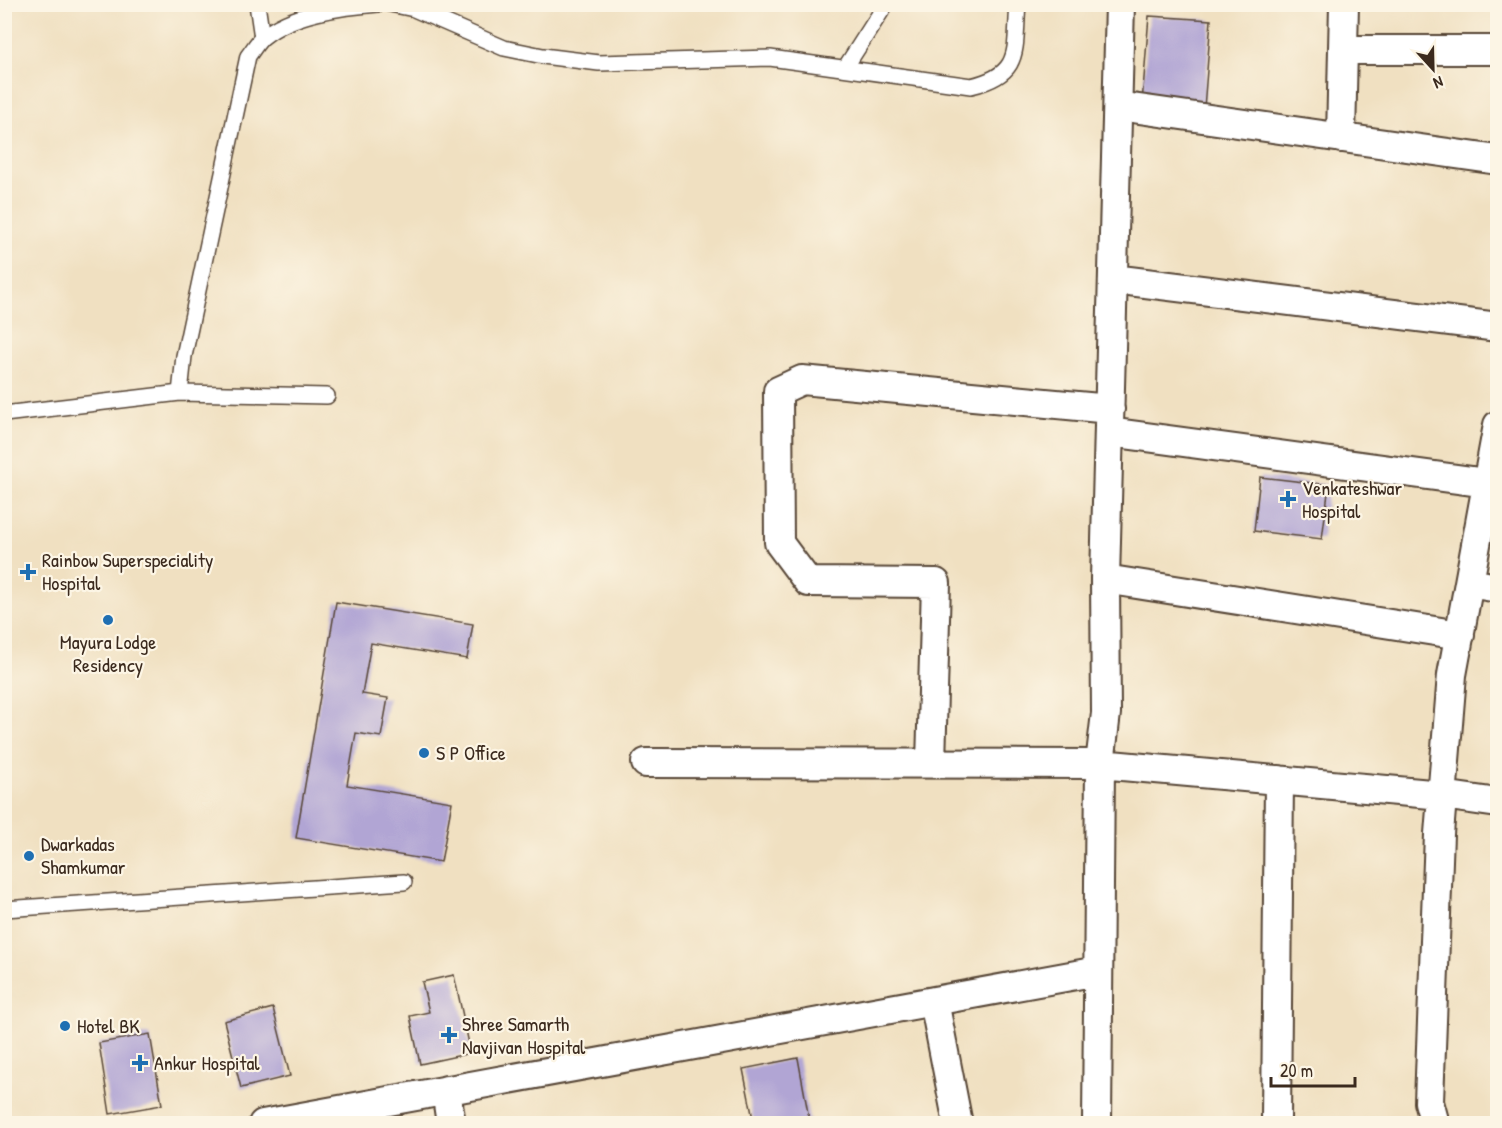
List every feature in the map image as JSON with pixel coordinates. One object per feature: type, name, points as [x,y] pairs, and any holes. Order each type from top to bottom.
[{"type":"street","points":[[1341,138],[1344,4]]},
{"type":"street","points":[[1097,1124],[1100,764],[1106,713],[1105,579],[1113,279],[1118,106],[1125,5]]},
{"type":"street","points":[[1343,50],[1497,50]]},
{"type":"street","points":[[1118,106],[1497,160]]},
{"type":"street","points":[[1113,279],[1497,327]]},
{"type":"street","points":[[931,763],[936,583],[808,582],[779,543],[778,391],[802,380],[1110,420],[1487,483]]},
{"type":"street","points":[[1435,1124],[1429,1102],[1442,795],[1452,675],[1497,425]]},
{"type":"street","points":[[1105,579],[1460,635]]},
{"type":"street","points":[[1468,583],[1497,588]]},
{"type":"street","points":[[646,763],[1100,764],[1442,795],[1497,803]]},
{"type":"street","points":[[1276,1120],[1279,780]]},
{"type":"street","points":[[263,1124],[1098,971]]},
{"type":"street","points":[[934,1001],[958,1124]]},
{"type":"street","points":[[446,1089],[451,1124]]},
{"type":"lane","points":[[257,4],[262,38]]},
{"type":"lane","points":[[180,393],[184,356],[248,56],[262,38],[281,26],[351,6],[378,4]]},
{"type":"lane","points":[[390,4],[415,7],[504,48],[599,63],[770,58],[971,86],[989,82],[1004,73],[1013,59],[1018,4]]},
{"type":"lane","points":[[845,68],[886,4]]},
{"type":"lane","points":[[4,414],[180,393],[327,396]]},
{"type":"lane","points":[[4,909],[404,882]]},
{"type":"building","points":[[1149,16],[1211,20],[1204,108],[1142,103]]},
{"type":"building","points":[[1260,477],[1329,485],[1322,539],[1254,531]]},
{"type":"building","points":[[336,602],[473,624],[467,659],[371,643],[362,694],[388,698],[381,737],[356,733],[347,785],[452,802],[441,862],[296,838]]},
{"type":"building","points":[[454,975],[471,1053],[420,1064],[410,1016],[429,1012],[422,982]]},
{"type":"building","points":[[273,1008],[290,1076],[241,1088],[224,1021]]},
{"type":"building","points":[[150,1034],[162,1105],[110,1114],[99,1043]]},
{"type":"building","points":[[798,1058],[810,1124],[754,1124],[743,1069]]},
{"type":"place","name":"Venkateshwar Hospital","points":[[1288,499]]},
{"type":"place","name":"Rainbow Superspeciality Hospital","points":[[28,572]]},
{"type":"place","name":"Mayura Lodge Residency","points":[[108,620]]},
{"type":"place","name":"S P Office","points":[[424,753]]},
{"type":"place","name":"Dwarkadas Shamkumar","points":[[29,856]]},
{"type":"place","name":"Hotel BK","points":[[65,1026]]},
{"type":"place","name":"Shree Samarth Navjivan Hospital","points":[[449,1035]]},
{"type":"place","name":"Ankur Hospital","points":[[140,1063]]}]
